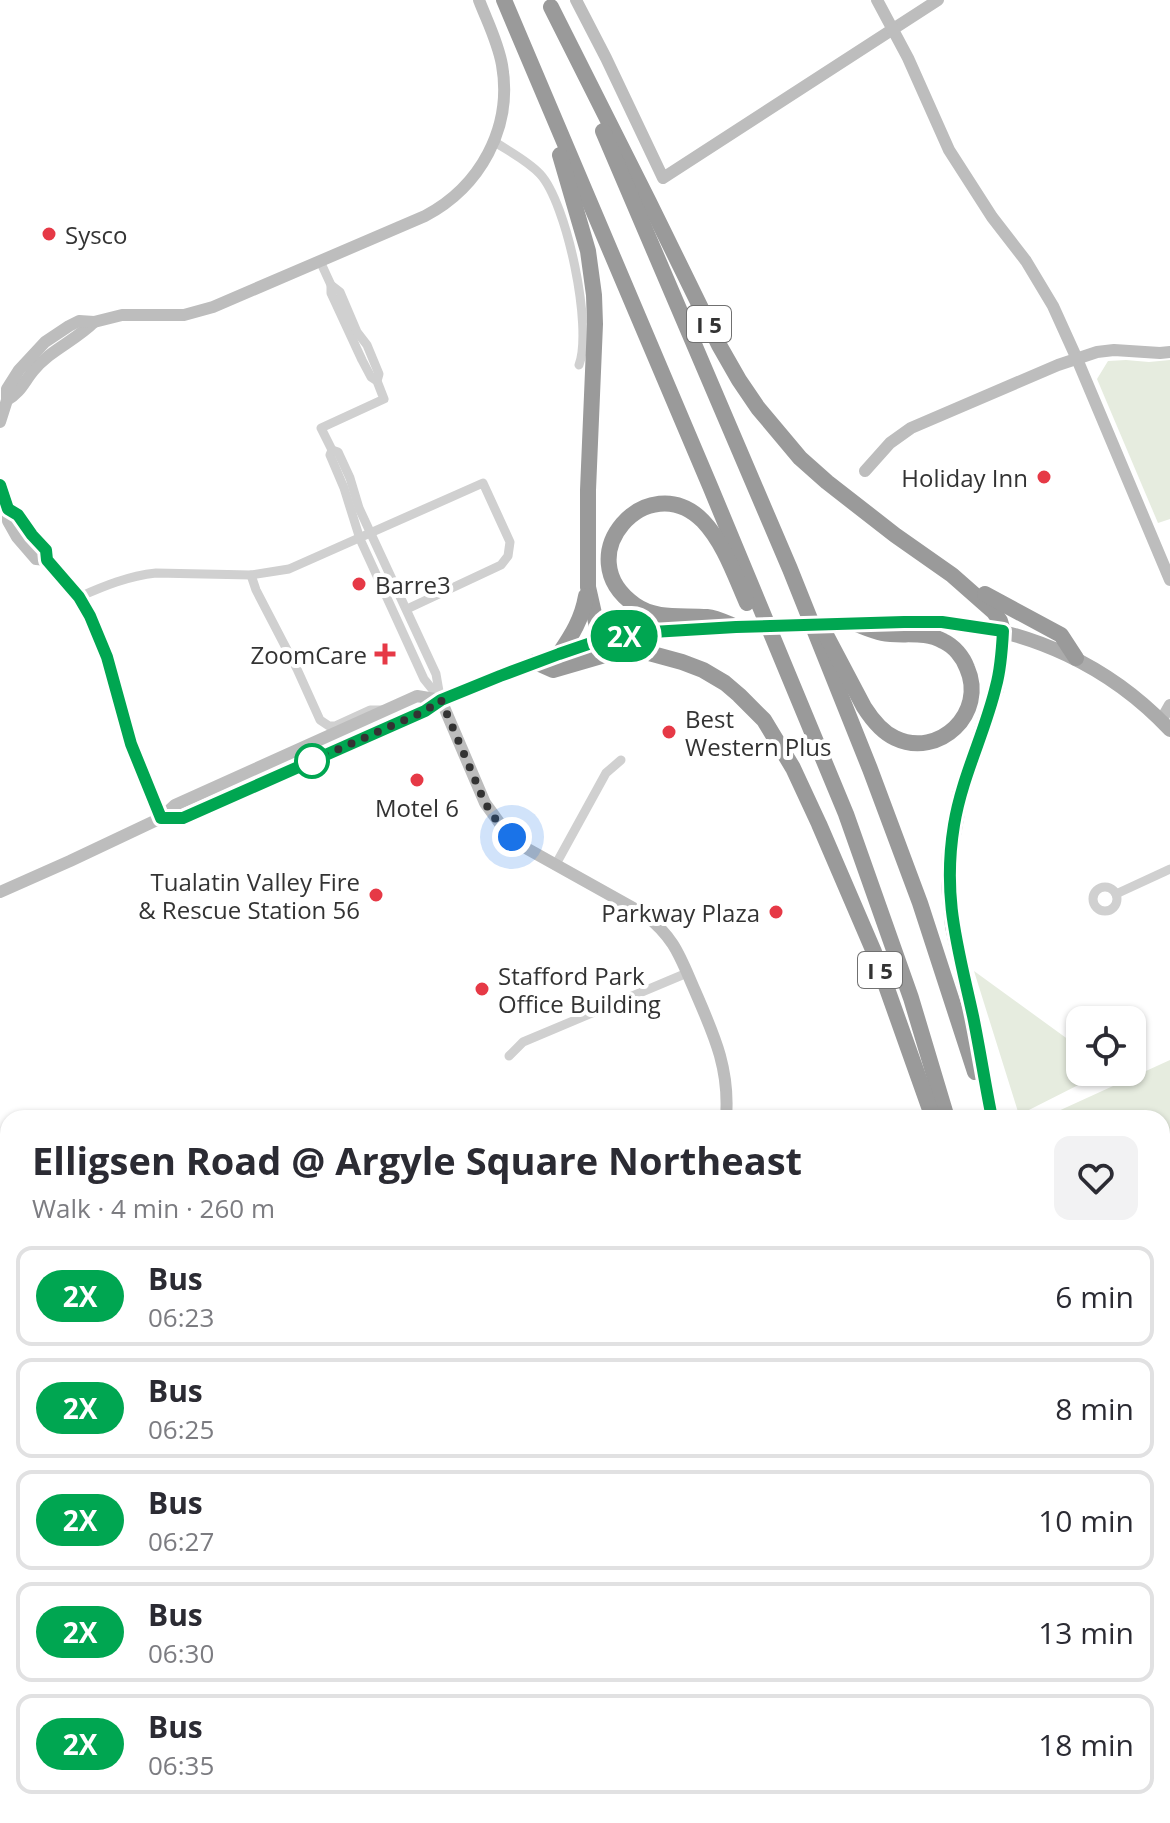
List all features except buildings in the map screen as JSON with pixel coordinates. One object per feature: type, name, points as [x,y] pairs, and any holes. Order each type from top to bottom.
[{"type":"highway","name":"I 5","points":[[504,0],[846,814],[911,998],[945,1110]]},
{"type":"highway","name":"I 5","points":[[550,4],[790,569],[870,769],[920,903],[988,1110]]},
{"type":"highway","name":"I 5","points":[[550,4],[719,345],[758,408],[800,458],[895,535],[952,575],[994,612],[1003,631],[996,689],[960,795],[952,839],[949,885],[953,926],[990,1110]]},
{"type":"highway","name":"I 5","points":[[543,92],[588,251],[594,295],[588,587],[600,640]]},
{"type":"highway","name":"I 5","points":[[736,627],[708,617],[655,614],[626,598],[615,584],[609,564],[615,533],[624,520],[638,511],[662,505],[683,508],[701,519],[724,552],[773,658],[805,714]]},
{"type":"highway","name":"I 5","points":[[790,569],[864,707],[878,725],[894,738],[912,743],[941,738],[957,727],[968,710],[972,689],[966,664],[954,648],[935,637],[883,633],[849,623]]},
{"type":"highway","name":"I 5","points":[[952,575],[1061,635],[1076,658]]},
{"type":"highway","name":"I 5","points":[[559,654],[583,612],[588,587]]},
{"type":"highway","name":"I 5","points":[[535,662],[553,670],[615,652],[649,653],[703,670],[725,683],[764,720],[793,768],[826,839],[874,952],[930,1110]]},
{"type":"main road","points":[[600,640],[652,632],[736,627],[942,622],[1003,631],[1076,658],[1167,722]]},
{"type":"street","points":[[0,422],[7,389],[13,378],[51,336],[79,321],[94,322],[122,315],[184,315],[199,311],[425,216],[447,203],[477,173],[495,142],[503,111],[503,75],[499,52],[479,0]]},
{"type":"street","points":[[576,0],[663,178],[938,0]]},
{"type":"street","points":[[877,0],[894,29],[949,150],[984,206],[1042,285],[1077,359],[1170,580]]},
{"type":"street","points":[[495,142],[540,173],[559,205],[579,290],[583,341],[583,356],[579,365]]},
{"type":"street","points":[[320,261],[331,285],[331,293],[384,399],[321,428],[332,450],[330,455],[360,539],[424,679],[441,700]]},
{"type":"street","points":[[865,471],[890,443],[911,428],[1077,359],[1107,350],[1170,352]]},
{"type":"street","points":[[332,450],[338,452],[370,534],[436,674],[441,700],[485,803],[498,823],[524,847],[644,914],[661,927],[674,944],[719,1048],[726,1079],[726,1110]]},
{"type":"street","points":[[79,597],[140,575],[251,575],[289,569],[483,483],[510,542],[508,556],[501,565],[407,609]]},
{"type":"street","points":[[0,485],[8,509],[8,521],[17,537],[36,559],[47,560],[79,597],[90,616],[103,646],[126,730],[161,818]]},
{"type":"street","points":[[251,575],[320,720],[335,726],[370,710],[386,710]]},
{"type":"street","points":[[161,818],[183,818],[425,711],[441,700],[600,640]]},
{"type":"street","points":[[0,892],[161,818],[175,805],[417,696],[441,700]]},
{"type":"street","points":[[1167,722],[1170,705]]},
{"type":"street","points":[[556,864],[606,773],[621,760]]},
{"type":"street","points":[[1116,894],[1170,869]]},
{"type":"street","points":[[509,1056],[523,1042],[687,973]]},
{"type":"shaded area","points":[[1170,360],[1170,519],[1158,523],[1097,379],[1108,361]]},
{"type":"shaded area","points":[[974,971],[1066,1038],[1066,1086],[1076,1086],[1029,1110],[1017,1110]]},
{"type":"shaded area","points":[[1170,1060],[1170,1110],[1061,1110],[1113,1086],[1146,1086],[1146,1071]]},
{"type":"bus line","name":"2X","points":[[0,485],[8,509],[18,515],[46,550],[47,560],[79,597],[94,625],[107,657],[131,744],[161,818],[183,818],[425,711],[441,700],[600,640],[652,632],[713,628],[904,622],[942,622],[1003,631],[996,689],[960,795],[950,852],[949,885],[953,926],[990,1110]]},
{"type":"place","name":"Sysco","points":[[49,234]]},
{"type":"place","name":"Holiday Inn","points":[[1044,477]]},
{"type":"place","name":"Barre3","points":[[359,584]]},
{"type":"place","name":"ZoomCare","points":[[385,654]]},
{"type":"place","name":"Best Western Plus","points":[[669,732]]},
{"type":"place","name":"Motel 6","points":[[417,780]]},
{"type":"place","name":"Tualatin Valley Fire & Rescue Station 56","points":[[376,895]]},
{"type":"place","name":"Parkway Plaza","points":[[776,912]]},
{"type":"place","name":"Stafford Park Office Building","points":[[482,989]]},
{"type":"route","points":[[312,761],[425,711],[441,700],[485,803],[512,837]]}]
